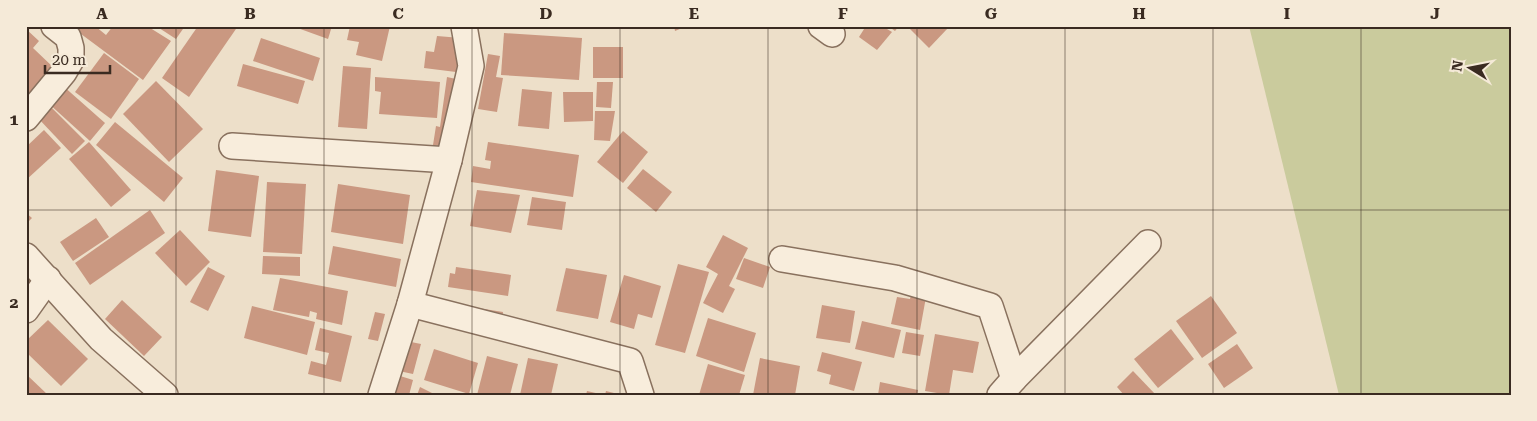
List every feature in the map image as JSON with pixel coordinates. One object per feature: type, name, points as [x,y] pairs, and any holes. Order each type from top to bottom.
[{"type":"street","points":[[26,118],[64,72],[71,60],[72,48],[68,37],[54,26]]},
{"type":"street","points":[[381,395],[410,304],[450,160],[471,66],[464,26]]},
{"type":"street","points":[[232,146],[450,160]]},
{"type":"street","points":[[1007,387],[1148,243]]},
{"type":"street","points":[[26,256],[101,339],[165,395]]},
{"type":"street","points":[[782,259],[895,278],[990,306],[1007,387]]},
{"type":"street","points":[[26,310],[48,279]]},
{"type":"street","points":[[410,304],[630,361],[641,395]]},
{"type":"green space","points":[[1249,26],[1511,26],[1511,395],[1339,395]]},
{"type":"building","points":[[81,26],[95,26],[106,35],[113,26],[147,26],[171,41],[143,80],[77,31]]},
{"type":"building","points":[[156,26],[185,26],[176,39]]},
{"type":"building","points":[[198,26],[238,26],[189,97],[162,78]]},
{"type":"building","points":[[292,26],[332,26],[328,39]]},
{"type":"building","points":[[350,26],[390,26],[382,61],[356,55],[359,42],[347,40]]},
{"type":"building","points":[[674,26],[687,26],[675,31]]},
{"type":"building","points":[[866,26],[882,26],[892,32],[877,50],[859,37]]},
{"type":"building","points":[[888,26],[899,26],[895,31]]},
{"type":"building","points":[[907,26],[946,26],[948,28],[929,48]]},
{"type":"building","points":[[26,29],[39,41],[33,48],[54,68],[28,98],[26,97]]},
{"type":"building","points":[[504,33],[582,38],[579,80],[501,75]]},
{"type":"building","points":[[437,36],[461,38],[456,72],[424,68],[426,51],[434,52]]},
{"type":"building","points":[[261,38],[320,58],[313,81],[253,61]]},
{"type":"building","points":[[593,47],[623,47],[623,78],[593,78]]},
{"type":"building","points":[[104,53],[139,79],[111,119],[75,92]]},
{"type":"building","points":[[488,54],[500,56],[496,77],[503,78],[497,112],[478,109]]},
{"type":"building","points":[[243,64],[305,81],[298,104],[237,86]]},
{"type":"building","points":[[343,66],[371,68],[367,129],[338,127]]},
{"type":"building","points":[[375,77],[440,82],[437,118],[379,114],[381,92],[375,91]]},
{"type":"building","points":[[447,77],[456,79],[446,147],[433,145],[436,126],[440,127]]},
{"type":"building","points":[[156,81],[203,129],[169,162],[123,114]]},
{"type":"building","points":[[597,82],[613,82],[611,108],[596,107]]},
{"type":"building","points":[[62,85],[105,123],[90,141],[47,102]]},
{"type":"building","points":[[522,89],[552,92],[549,129],[518,126]]},
{"type":"building","points":[[563,92],[593,92],[593,121],[564,122]]},
{"type":"building","points":[[49,105],[85,141],[72,154],[37,117]]},
{"type":"building","points":[[595,111],[615,111],[610,141],[594,140]]},
{"type":"building","points":[[115,122],[183,178],[164,202],[96,145]]},
{"type":"building","points":[[44,130],[61,148],[26,180],[26,147]]},
{"type":"building","points":[[623,131],[648,152],[623,183],[597,162]]},
{"type":"building","points":[[89,142],[131,190],[111,207],[69,159]]},
{"type":"building","points":[[488,142],[579,155],[573,197],[471,182],[473,166],[490,169],[491,161],[485,160]]},
{"type":"building","points":[[643,169],[672,192],[656,212],[627,188]]},
{"type":"building","points":[[216,170],[259,176],[251,237],[208,231]]},
{"type":"building","points":[[267,182],[306,184],[302,254],[263,252]]},
{"type":"building","points":[[338,184],[410,195],[403,244],[331,232]]},
{"type":"building","points":[[477,190],[520,195],[511,233],[470,226]]},
{"type":"building","points":[[532,197],[566,202],[562,230],[527,225]]},
{"type":"building","points":[[150,210],[165,233],[90,285],[75,263]]},
{"type":"building","points":[[26,213],[32,218],[26,224]]},
{"type":"building","points":[[96,218],[109,237],[73,261],[60,242]]},
{"type":"building","points":[[180,230],[210,262],[186,286],[155,253]]},
{"type":"building","points":[[723,235],[748,248],[729,286],[735,289],[723,313],[703,303],[718,274],[706,267]]},
{"type":"building","points":[[333,246],[401,259],[396,287],[328,274]]},
{"type":"building","points":[[263,256],[300,257],[300,276],[262,274]]},
{"type":"building","points":[[744,258],[770,267],[763,288],[736,279]]},
{"type":"building","points":[[678,264],[709,272],[685,353],[655,345]]},
{"type":"building","points":[[208,267],[225,276],[208,311],[190,302]]},
{"type":"building","points":[[456,267],[511,275],[508,296],[448,287],[450,273],[455,274]]},
{"type":"building","points":[[566,268],[607,275],[598,319],[556,311]]},
{"type":"building","points":[[26,274],[34,279],[26,291]]},
{"type":"building","points":[[624,275],[661,286],[652,318],[638,314],[634,329],[610,322]]},
{"type":"building","points":[[280,278],[348,291],[342,325],[316,319],[317,313],[310,311],[309,317],[273,310]]},
{"type":"building","points":[[911,295],[926,297],[920,330],[891,324],[897,297],[910,299]]},
{"type":"building","points":[[1211,296],[1237,333],[1202,358],[1176,321]]},
{"type":"building","points":[[122,300],[162,337],[144,356],[105,319]]},
{"type":"building","points":[[822,305],[855,311],[850,343],[816,338]]},
{"type":"building","points":[[252,306],[315,322],[307,355],[244,338]]},
{"type":"building","points":[[478,308],[503,312],[502,320],[476,316]]},
{"type":"building","points":[[375,312],[385,314],[378,341],[368,339]]},
{"type":"building","points":[[708,318],[756,333],[744,372],[696,356]]},
{"type":"building","points":[[48,320],[88,359],[61,386],[26,352],[26,341]]},
{"type":"building","points":[[862,321],[901,330],[894,358],[855,349]]},
{"type":"building","points":[[320,328],[352,336],[341,382],[308,374],[311,361],[326,365],[329,353],[315,350]]},
{"type":"building","points":[[1171,329],[1194,359],[1158,388],[1134,359]]},
{"type":"building","points":[[906,332],[924,335],[920,356],[902,353]]},
{"type":"building","points":[[935,334],[979,342],[973,373],[953,370],[949,395],[925,391]]},
{"type":"building","points":[[406,341],[421,344],[413,374],[399,371]]},
{"type":"building","points":[[1237,344],[1253,368],[1224,388],[1208,364]]},
{"type":"building","points":[[434,349],[478,363],[469,394],[424,380]]},
{"type":"building","points":[[822,352],[862,362],[854,391],[829,384],[831,375],[817,371]]},
{"type":"building","points":[[487,356],[518,364],[510,395],[477,395]]},
{"type":"building","points":[[528,358],[558,364],[551,395],[520,395]]},
{"type":"building","points":[[760,358],[800,366],[795,395],[753,395]]},
{"type":"building","points":[[708,364],[745,375],[739,395],[699,395]]},
{"type":"building","points":[[1133,371],[1156,395],[1124,395],[1117,387]]},
{"type":"building","points":[[26,374],[48,395],[26,395]]},
{"type":"building","points":[[397,375],[413,380],[409,395],[392,395]]},
{"type":"building","points":[[880,382],[918,390],[917,395],[878,395]]},
{"type":"building","points":[[420,387],[436,395],[417,395]]},
{"type":"building","points":[[587,391],[600,394],[600,395],[586,395]]},
{"type":"building","points":[[606,391],[618,394],[618,395],[605,395]]}]
